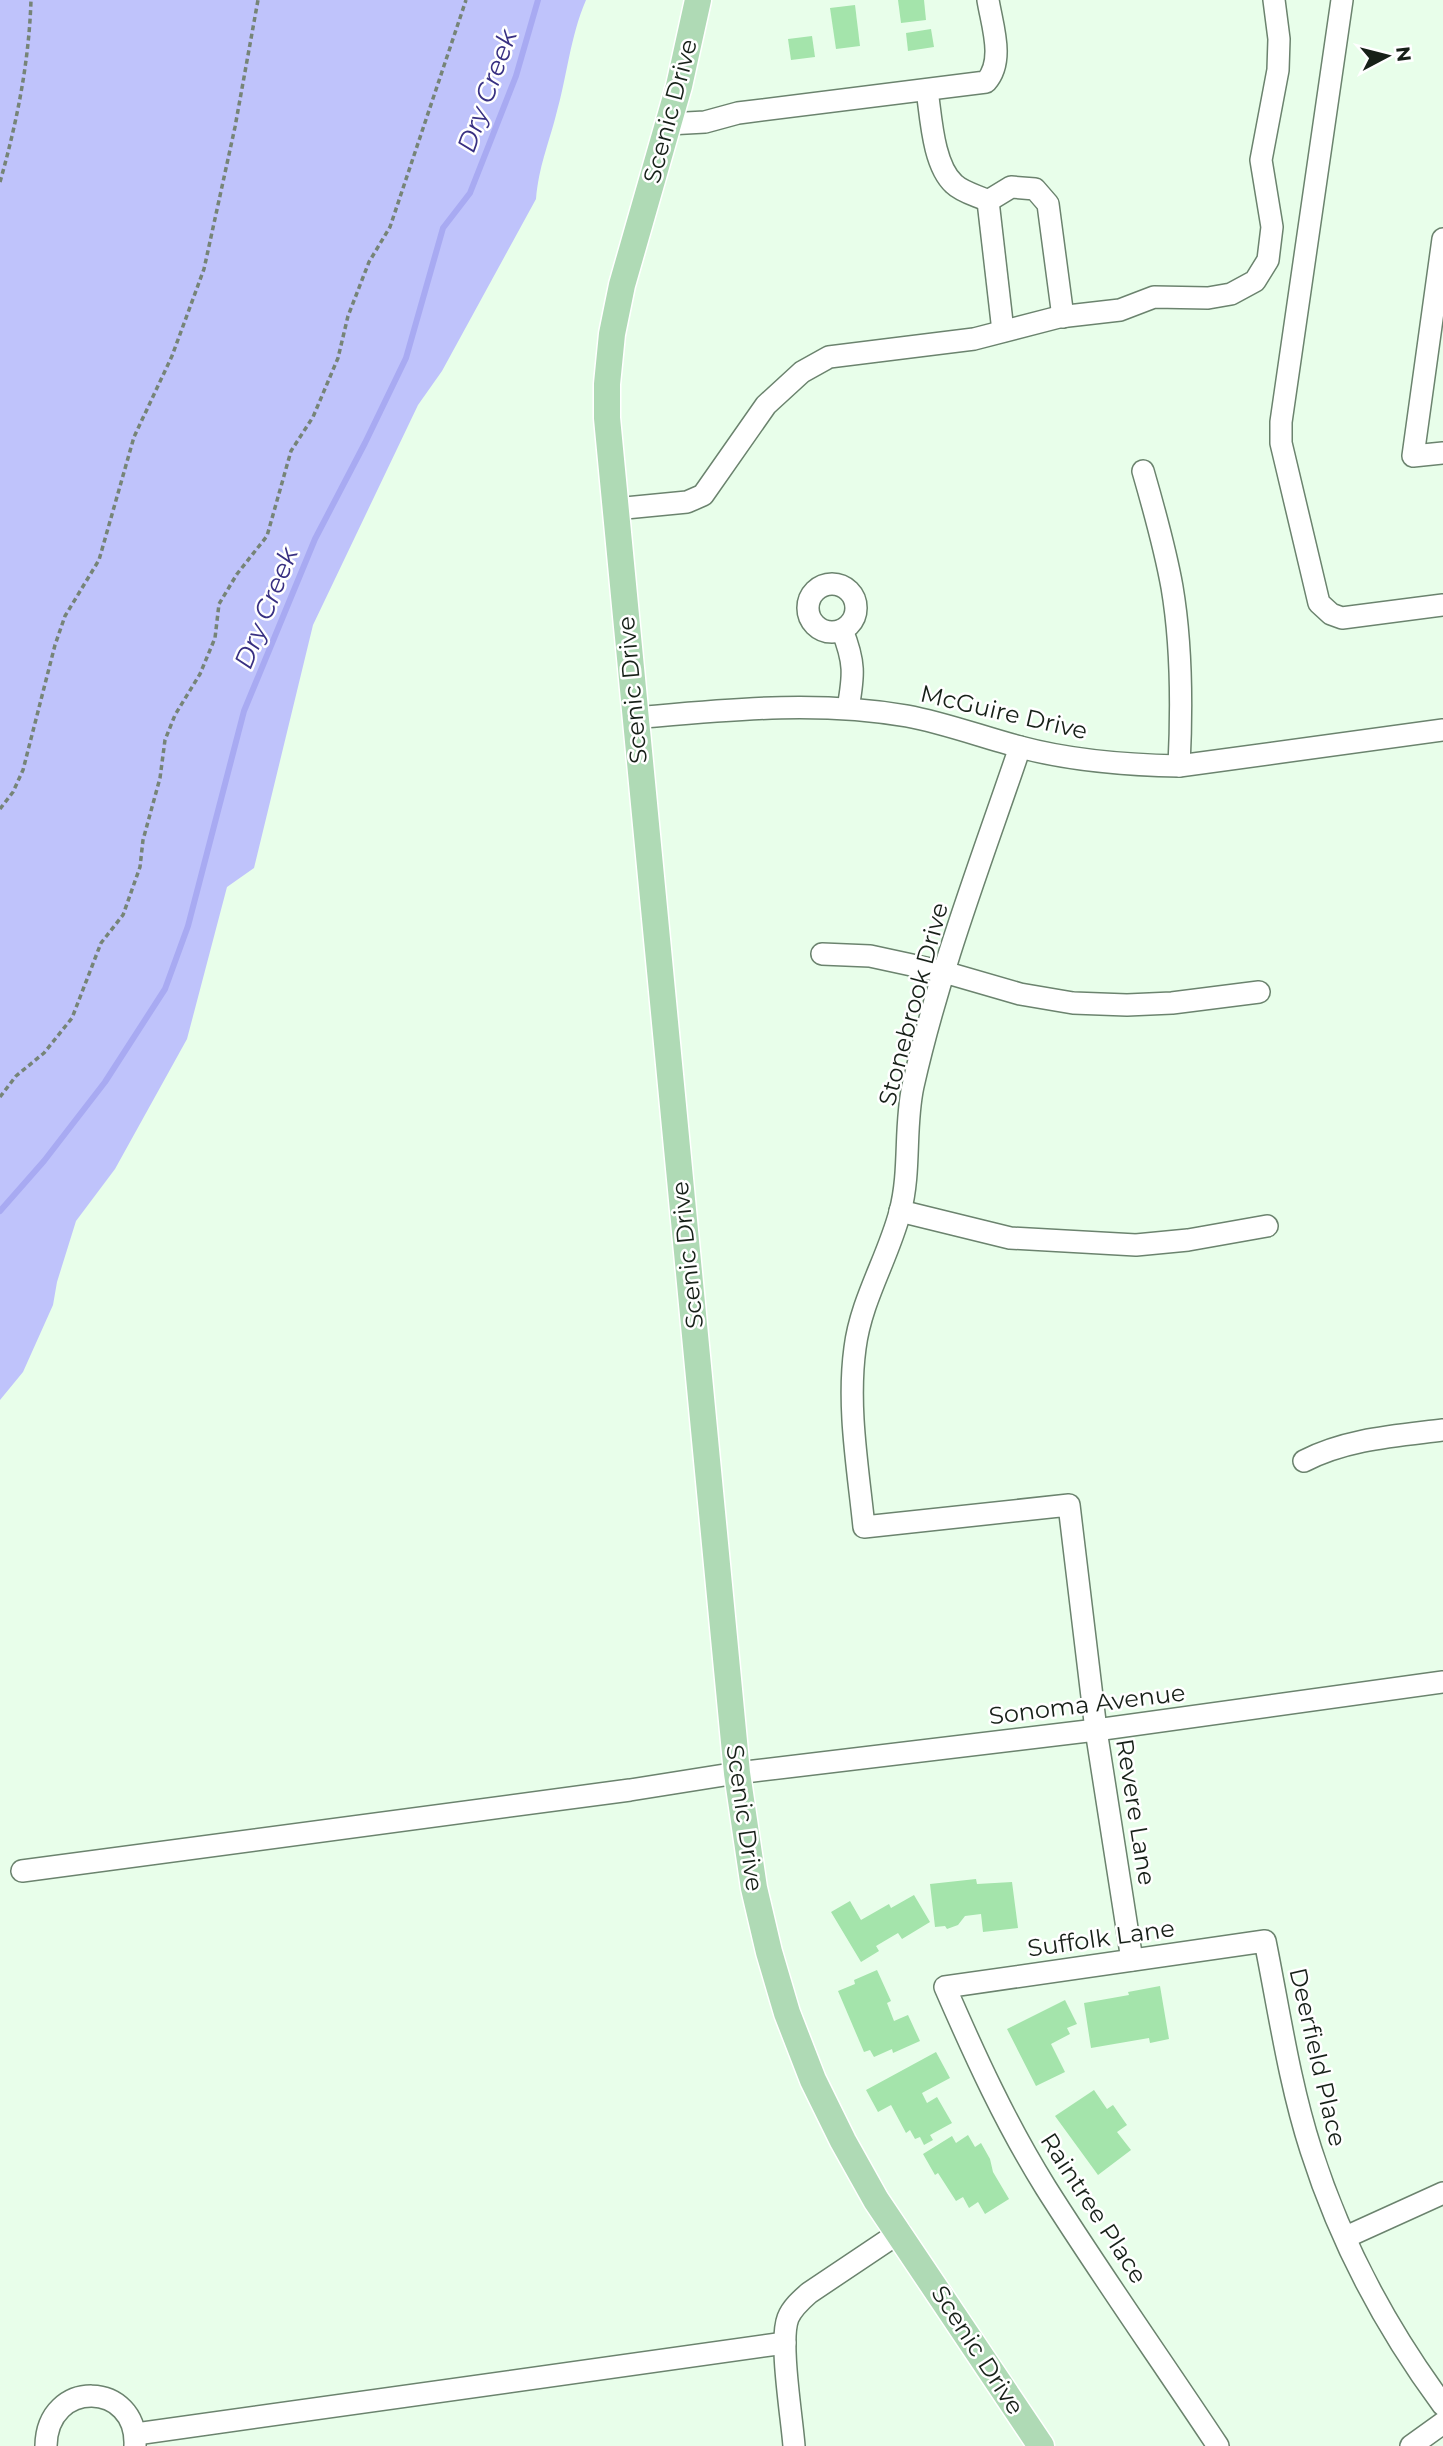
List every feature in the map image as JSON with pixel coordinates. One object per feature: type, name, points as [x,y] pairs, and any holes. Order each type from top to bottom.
[{"type":"main road","name":"Scenic Drive","points":[[698,0],[668,124],[622,285],[612,334],[607,418],[737,1773],[754,1888],[769,1952],[813,2080],[876,2200],[900,2232],[1041,2446]]},
{"type":"street","points":[[668,124],[705,122],[737,113],[986,82],[993,74],[997,58],[988,0]]},
{"type":"street","points":[[615,509],[687,502],[703,495],[766,405],[802,372],[829,357],[974,339],[1063,317],[1120,310],[1154,297],[1208,298],[1231,294],[1255,281],[1268,260],[1272,227],[1261,160],[1278,70],[1279,39],[1274,0]]},
{"type":"street","points":[[1342,0],[1281,422],[1281,443],[1319,603],[1331,614],[1342,618],[1443,605]]},
{"type":"street","points":[[926,90],[941,163],[954,184],[988,201]]},
{"type":"street","points":[[988,201],[1012,187],[1035,189],[1048,204],[1063,317]]},
{"type":"street","points":[[988,201],[1003,331]]},
{"type":"street","points":[[1443,239],[1439,292],[1413,456],[1443,453]]},
{"type":"street","points":[[1143,471],[1161,533],[1174,601],[1180,651],[1182,715],[1179,766]]},
{"type":"street","points":[[842,630],[850,649],[854,673],[848,708]]},
{"type":"street","name":"McGuire Drive","points":[[635,718],[774,706],[848,708],[909,716],[960,728],[1020,747],[1077,759],[1179,766],[1443,730]]},
{"type":"street","name":"Stonebrook Drive","points":[[1020,747],[944,972],[913,1086],[900,1212],[865,1307],[855,1347],[853,1427],[864,1527],[1069,1505]]},
{"type":"street","points":[[822,954],[870,956],[944,972],[1020,994],[1073,1003],[1172,1003],[1259,992]]},
{"type":"street","points":[[900,1212],[1010,1238],[1136,1245],[1188,1240],[1267,1226]]},
{"type":"street","points":[[1304,1461],[1324,1451],[1348,1444],[1443,1430]]},
{"type":"street","name":"Revere Lane","points":[[1069,1505],[1096,1730],[1132,1960]]},
{"type":"street","name":"Sonoma Avenue","points":[[22,1871],[616,1792],[737,1773],[1096,1730],[1443,1682]]},
{"type":"street","name":"Suffolk Lane","points":[[945,1987],[1265,1941]]},
{"type":"street","name":"Deerfield Place","points":[[1265,1941],[1295,2093],[1332,2208],[1380,2310],[1443,2405]]},
{"type":"street","name":"Raintree Place","points":[[945,1987],[1008,2122],[1046,2187],[1218,2446]]},
{"type":"street","points":[[1346,2237],[1443,2193]]},
{"type":"street","points":[[794,2446],[785,2343],[787,2319],[797,2303],[828,2278],[900,2232]]},
{"type":"street","points":[[46,2446],[46,2432],[55,2414],[71,2400],[84,2396],[99,2396],[118,2405],[131,2421],[135,2440],[785,2343]]},
{"type":"street","points":[[1411,2446],[1443,2423]]},
{"type":"path","points":[[0,182],[23,85],[30,37],[31,0]]},
{"type":"path","points":[[0,809],[13,792],[23,770],[65,616],[99,560],[134,437],[172,356],[204,269],[235,127],[257,0]]},
{"type":"path","points":[[0,1097],[16,1076],[44,1053],[72,1018],[101,943],[122,915],[140,867],[143,840],[156,797],[165,740],[181,704],[200,674],[215,638],[219,604],[237,574],[267,536],[291,451],[313,416],[338,358],[348,316],[369,262],[390,227],[466,0]]},
{"type":"shaded area","points":[[0,0],[586,0],[572,43],[536,199],[442,371],[418,405],[313,625],[254,868],[227,887],[187,1039],[115,1169],[76,1221],[57,1282],[53,1305],[23,1372],[0,1400]]},
{"type":"building","points":[[898,0],[924,0],[926,20],[901,23]]},
{"type":"building","points":[[855,5],[860,46],[836,49],[830,8]]},
{"type":"building","points":[[931,29],[934,47],[908,51],[906,33]]},
{"type":"building","points":[[812,36],[815,57],[791,60],[788,39]]},
{"type":"building","points":[[976,1879],[977,1884],[1012,1882],[1018,1928],[983,1932],[981,1914],[965,1916],[958,1925],[947,1929],[945,1926],[935,1927],[930,1884]]},
{"type":"building","points":[[914,1895],[930,1922],[902,1939],[898,1933],[876,1946],[879,1951],[861,1962],[831,1912],[850,1901],[861,1920],[889,1904],[891,1908]]},
{"type":"building","points":[[877,1970],[891,2001],[887,2003],[894,2021],[908,2015],[920,2041],[893,2053],[892,2049],[874,2057],[870,2050],[864,2052],[838,1991]]},
{"type":"building","points":[[1160,1986],[1169,2039],[1150,2043],[1149,2038],[1091,2048],[1084,2003]]},
{"type":"building","points":[[1065,2000],[1077,2024],[1067,2028],[1070,2034],[1051,2044],[1065,2072],[1036,2086],[1007,2029]]},
{"type":"building","points":[[936,2052],[950,2078],[922,2093],[927,2103],[937,2097],[952,2123],[930,2135],[933,2140],[924,2145],[920,2137],[915,2139],[910,2130],[906,2133],[891,2105],[878,2112],[866,2090]]},
{"type":"building","points":[[1094,2090],[1107,2109],[1113,2105],[1127,2125],[1117,2132],[1131,2150],[1098,2175],[1055,2116]]},
{"type":"building","points":[[968,2135],[975,2147],[981,2143],[990,2159],[993,2172],[1009,2199],[985,2214],[978,2202],[969,2208],[963,2197],[956,2201],[938,2173],[935,2175],[923,2154],[952,2136],[956,2143]]},
{"type":"waterway","name":"Dry Creek","points":[[0,1211],[44,1161],[105,1082],[165,989],[188,926],[244,711],[315,539],[406,358],[443,228],[470,193],[516,76],[538,0]]}]
